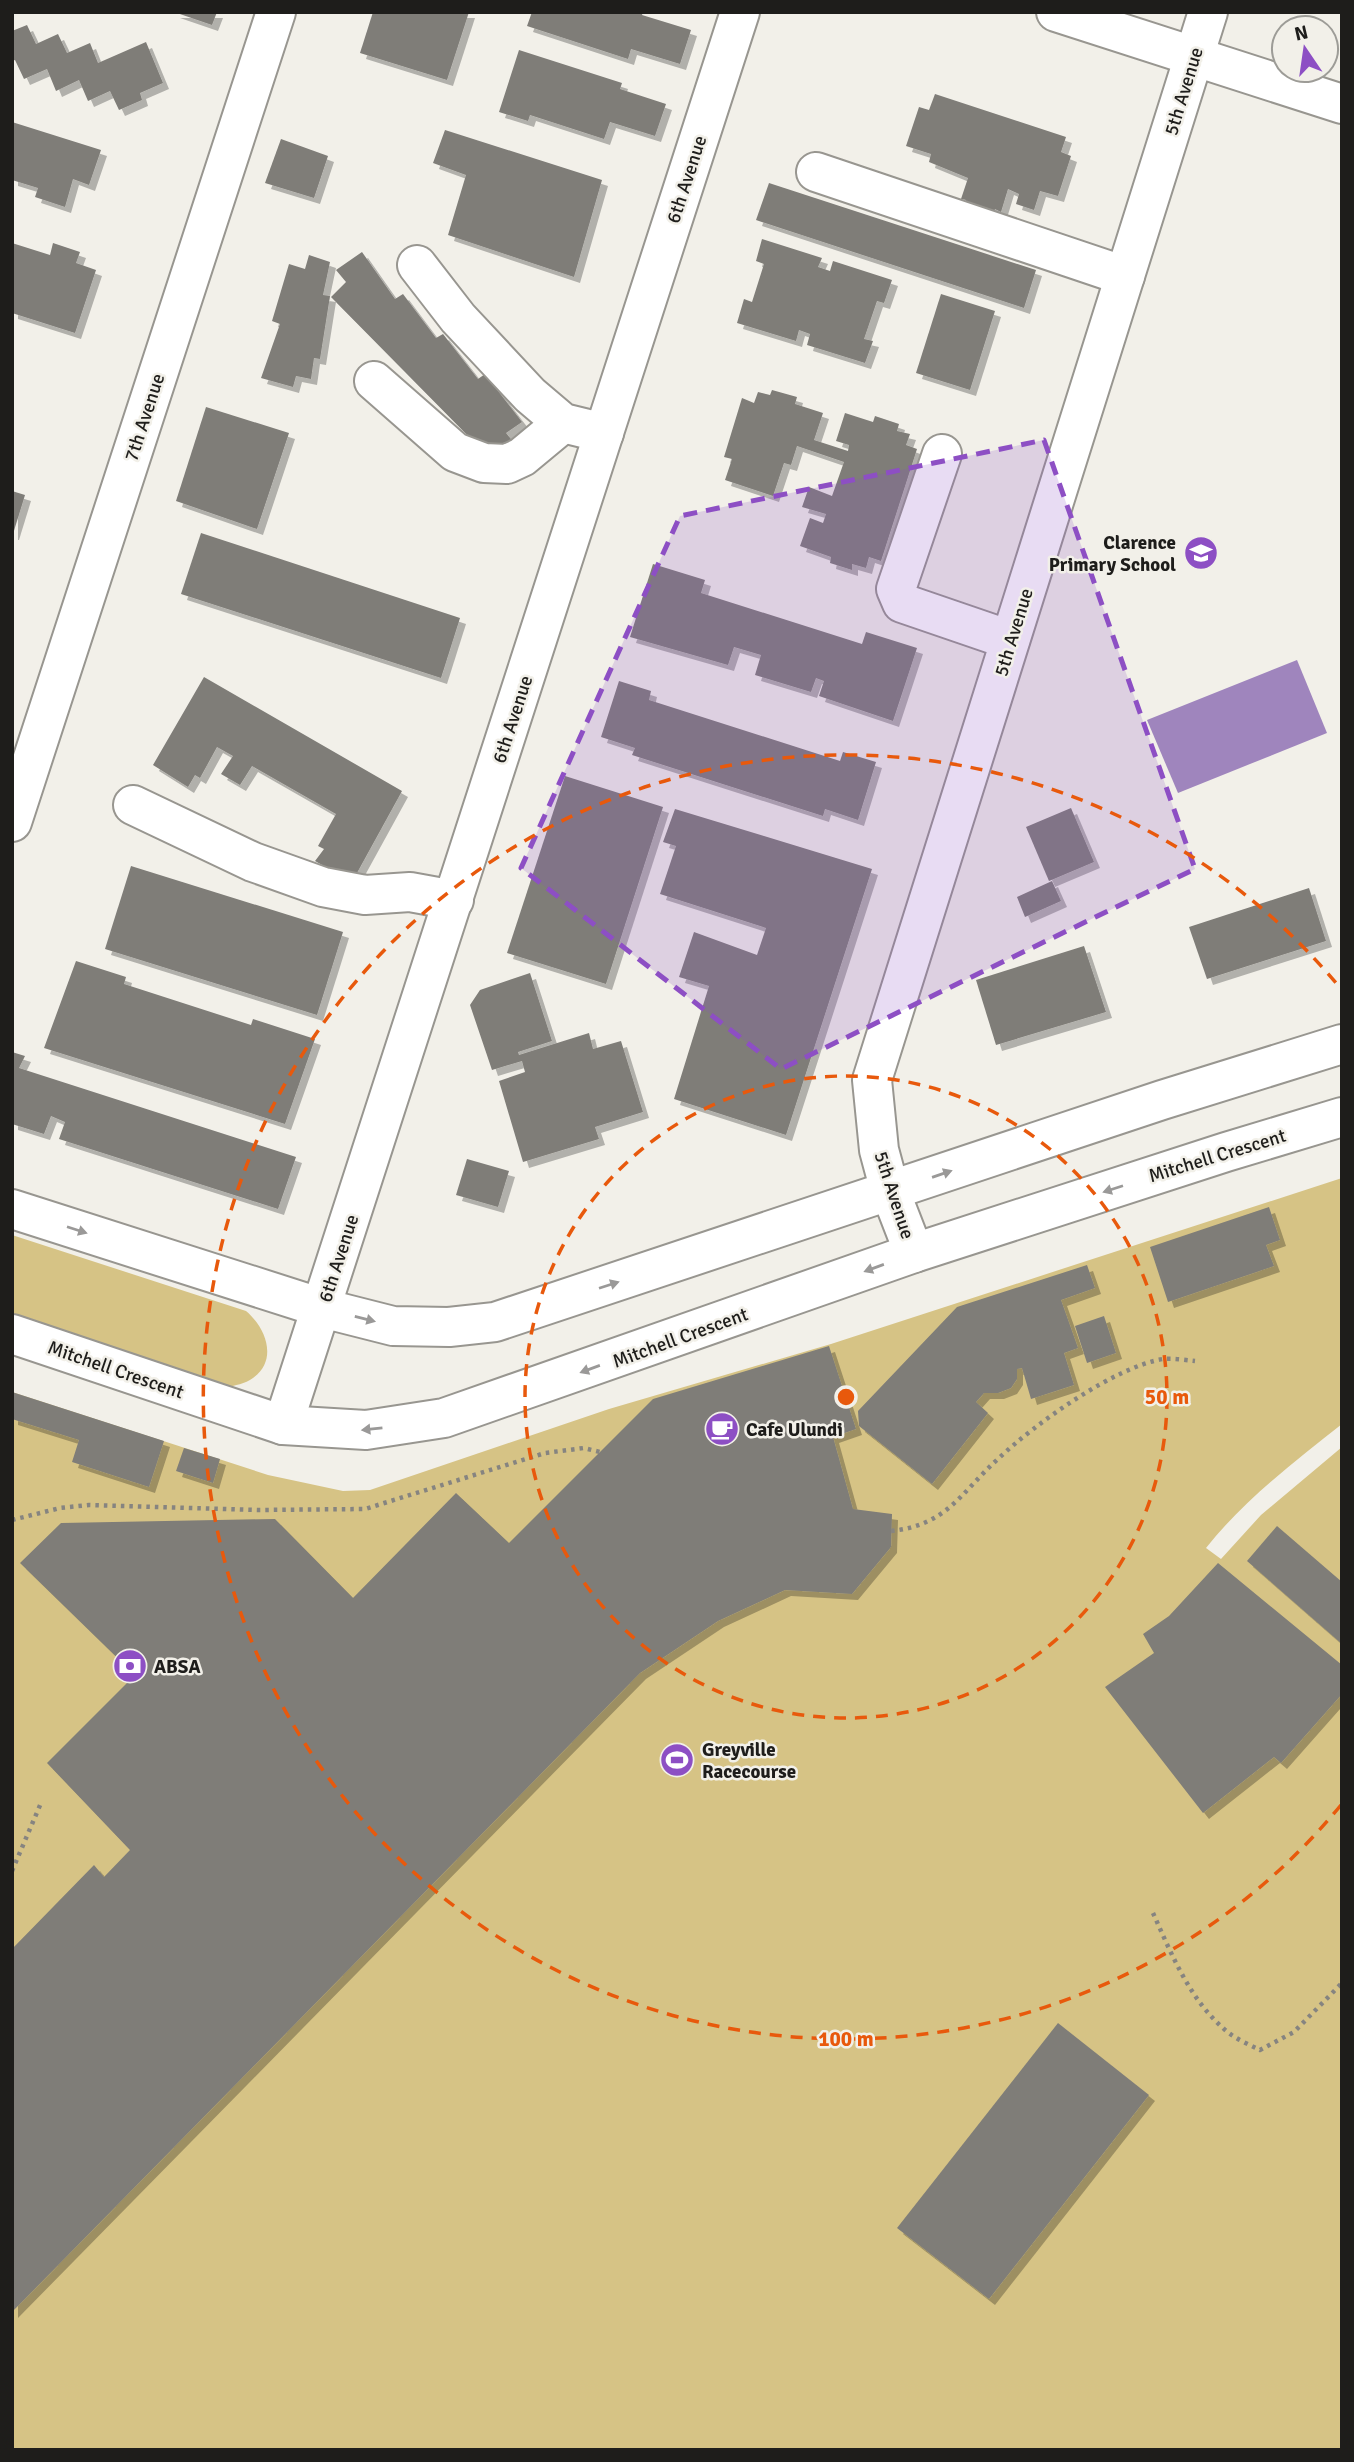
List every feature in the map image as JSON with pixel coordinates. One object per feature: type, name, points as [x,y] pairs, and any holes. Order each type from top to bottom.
[{"type":"street","name":"7th Avenue","points":[[12,822],[276,12]]},
{"type":"street","name":"6th Avenue","points":[[284,1425],[740,12]]},
{"type":"street","points":[[1056,12],[1342,104]]},
{"type":"street","name":"5th Avenue","points":[[914,1254],[890,1191],[879,1150],[872,1080],[1208,12]]},
{"type":"street","points":[[816,172],[1125,276]]},
{"type":"street","points":[[417,265],[458,318],[530,395],[563,423],[604,433]]},
{"type":"street","points":[[374,381],[455,452],[484,463],[507,464],[522,457],[563,423]]},
{"type":"street","points":[[942,454],[896,589],[902,603],[1010,640]]},
{"type":"street","points":[[132,805],[253,862],[323,887],[365,895],[410,892],[454,900]]},
{"type":"street","points":[[12,1209],[322,1308],[393,1326],[449,1327],[495,1322],[1162,1100],[1342,1044]]},
{"type":"street","name":"Mitchell Crescent","points":[[12,1334],[284,1425],[366,1430],[444,1418],[914,1254],[1342,1117]]},
{"type":"path","points":[[891,1531],[927,1523],[953,1506],[999,1458],[1030,1431],[1120,1373],[1164,1359],[1195,1361]]},
{"type":"path","points":[[12,1520],[60,1508],[89,1505],[257,1510],[365,1509],[545,1453],[584,1448],[600,1452]]},
{"type":"path","points":[[12,1871],[41,1803]]},
{"type":"path","points":[[1153,1913],[1175,1963],[1200,2002],[1223,2029],[1260,2050],[1294,2032],[1342,1983]]},
{"type":"highlighted area","points":[[1044,440],[1195,869],[781,1069],[521,868],[680,516]]},
{"type":"shaded area","points":[[1297,660],[1327,733],[1178,793],[1147,720]]},
{"type":"shaded area","name":"Greyville Racecourse","points":[[1342,1178],[1342,1424],[1253,1498],[1206,1548],[1221,1559],[1261,1515],[1342,1447],[1342,2450],[12,2450],[12,1392],[268,1475],[343,1491],[370,1490],[609,1409],[831,1344]]},
{"type":"shaded area","points":[[12,1235],[246,1311],[263,1334],[266,1362],[253,1378],[226,1388],[12,1319]]},
{"type":"building","points":[[174,12],[217,12],[212,25]]},
{"type":"building","points":[[373,12],[469,12],[447,80],[360,53]]},
{"type":"building","points":[[532,12],[643,12],[642,15],[691,30],[680,64],[631,49],[628,59],[527,26]]},
{"type":"building","points":[[27,25],[36,44],[58,34],[67,53],[90,43],[98,63],[146,42],[163,83],[140,93],[142,100],[119,110],[110,91],[88,101],[79,80],[56,91],[47,69],[24,79],[15,60],[12,61],[12,31]]},
{"type":"building","points":[[519,50],[622,83],[620,89],[666,104],[655,136],[610,122],[604,139],[530,115],[528,121],[499,112]]},
{"type":"building","points":[[935,94],[1066,137],[1061,152],[1071,156],[1058,196],[1040,191],[1034,210],[1016,204],[1019,194],[1008,189],[1001,212],[995,209],[991,221],[962,212],[966,200],[961,199],[968,178],[929,162],[931,154],[906,146],[919,107],[929,110]]},
{"type":"building","points":[[12,122],[101,150],[89,185],[73,179],[65,207],[35,197],[38,188],[12,180]]},
{"type":"building","points":[[445,130],[602,180],[574,277],[448,235],[466,175],[433,163]]},
{"type":"building","points":[[281,139],[328,156],[314,198],[265,183]]},
{"type":"building","points":[[769,183],[1036,270],[1024,308],[756,220]]},
{"type":"building","points":[[762,239],[822,258],[818,267],[830,271],[833,261],[892,280],[884,303],[877,301],[864,339],[873,341],[865,363],[807,345],[810,334],[799,330],[796,341],[737,323],[744,299],[752,302],[764,264],[756,261]]},
{"type":"building","points":[[12,243],[50,255],[53,243],[80,252],[76,263],[96,270],[75,333],[12,313]]},
{"type":"building","points":[[362,252],[395,299],[403,294],[436,338],[443,334],[478,379],[485,374],[522,422],[506,433],[515,444],[482,450],[331,297],[346,282],[336,270]]},
{"type":"building","points":[[309,255],[330,262],[323,295],[330,296],[320,359],[314,358],[311,379],[296,376],[293,387],[261,378],[280,324],[272,321],[289,264],[305,269]]},
{"type":"building","points":[[941,294],[995,311],[970,390],[916,373]]},
{"type":"building","points":[[772,390],[797,397],[795,404],[823,413],[814,440],[848,451],[849,445],[836,441],[845,413],[873,422],[875,416],[899,424],[897,431],[910,434],[906,445],[917,449],[881,561],[869,557],[866,568],[852,564],[852,570],[830,563],[831,557],[800,546],[810,518],[823,523],[826,514],[802,507],[809,487],[832,496],[844,462],[797,446],[791,465],[784,463],[773,496],[725,480],[732,459],[724,457],[742,398],[754,403],[758,392],[770,395]]},
{"type":"building","points":[[206,407],[289,433],[257,529],[176,501]]},
{"type":"building","points":[[12,491],[25,495],[13,534],[12,534]]},
{"type":"building","points":[[201,533],[460,618],[441,678],[181,594]]},
{"type":"building","points":[[653,564],[705,580],[701,593],[862,644],[866,632],[917,648],[893,721],[819,696],[824,681],[816,678],[811,692],[755,675],[761,655],[734,647],[728,665],[630,637]]},
{"type":"building","points":[[204,677],[402,791],[352,882],[315,861],[324,849],[318,846],[336,814],[252,766],[240,785],[221,774],[233,756],[217,747],[200,778],[195,775],[188,787],[153,765]]},
{"type":"building","points":[[619,681],[651,691],[649,700],[840,761],[843,752],[876,762],[858,820],[825,809],[823,816],[632,755],[635,748],[601,737]]},
{"type":"building","points":[[565,776],[663,807],[606,984],[507,953]]},
{"type":"building","points":[[1071,808],[1094,862],[1049,881],[1026,827]]},
{"type":"building","points":[[675,809],[872,869],[786,1135],[674,1099],[709,986],[679,977],[694,932],[757,955],[766,928],[660,894],[676,846],[663,842]]},
{"type":"building","points":[[131,866],[343,932],[317,1015],[105,949]]},
{"type":"building","points":[[1052,881],[1061,901],[1025,917],[1017,897]]},
{"type":"building","points":[[1309,888],[1326,941],[1207,979],[1189,927]]},
{"type":"building","points":[[1084,946],[1106,1012],[996,1045],[976,980]]},
{"type":"building","points":[[76,961],[126,977],[124,984],[251,1025],[253,1019],[315,1039],[285,1124],[44,1048]]},
{"type":"building","points":[[530,973],[552,1041],[518,1052],[519,1055],[589,1033],[593,1049],[621,1041],[643,1112],[595,1127],[599,1139],[523,1162],[499,1081],[525,1072],[522,1061],[492,1070],[470,1005],[480,990]]},
{"type":"building","points":[[12,1052],[25,1056],[19,1068],[296,1157],[278,1209],[59,1139],[65,1122],[51,1116],[44,1134],[12,1124]]},
{"type":"building","points":[[467,1159],[509,1171],[498,1207],[456,1195]]},
{"type":"building","points":[[1269,1207],[1280,1240],[1266,1245],[1274,1266],[1168,1302],[1150,1247]]},
{"type":"building","points":[[1087,1265],[1095,1288],[1061,1300],[1078,1348],[1064,1353],[1074,1385],[1031,1399],[1022,1368],[1017,1369],[1017,1379],[1011,1388],[998,1393],[984,1393],[976,1402],[988,1413],[932,1484],[859,1426],[858,1411],[957,1307]]},
{"type":"building","points":[[1104,1316],[1116,1353],[1087,1363],[1075,1326]]},
{"type":"building","points":[[829,1346],[856,1429],[833,1437],[853,1509],[892,1514],[891,1547],[852,1594],[785,1590],[718,1621],[640,1673],[12,2312],[12,1949],[94,1865],[104,1877],[130,1850],[47,1763],[135,1675],[20,1563],[61,1523],[275,1519],[353,1598],[456,1493],[509,1543],[653,1399]]},
{"type":"building","points":[[12,1392],[164,1441],[149,1487],[72,1462],[79,1440],[12,1419]]},
{"type":"building","points":[[184,1448],[220,1459],[213,1483],[176,1471]]},
{"type":"building","points":[[1277,1526],[1342,1582],[1342,1644],[1247,1561]]},
{"type":"building","points":[[1218,1563],[1342,1665],[1342,1694],[1281,1763],[1274,1757],[1203,1813],[1105,1687],[1154,1653],[1143,1634],[1169,1616]]},
{"type":"building","points":[[1058,2023],[1149,2095],[989,2299],[897,2228]]},
{"type":"place","name":"Clarence Primary School","points":[[1201,553]]},
{"type":"place","name":"Cafe Ulundi","points":[[722,1429]]},
{"type":"place","name":"ABSA","points":[[130,1666]]},
{"type":"place","name":"Greyville Racecourse","points":[[677,1760]]}]
